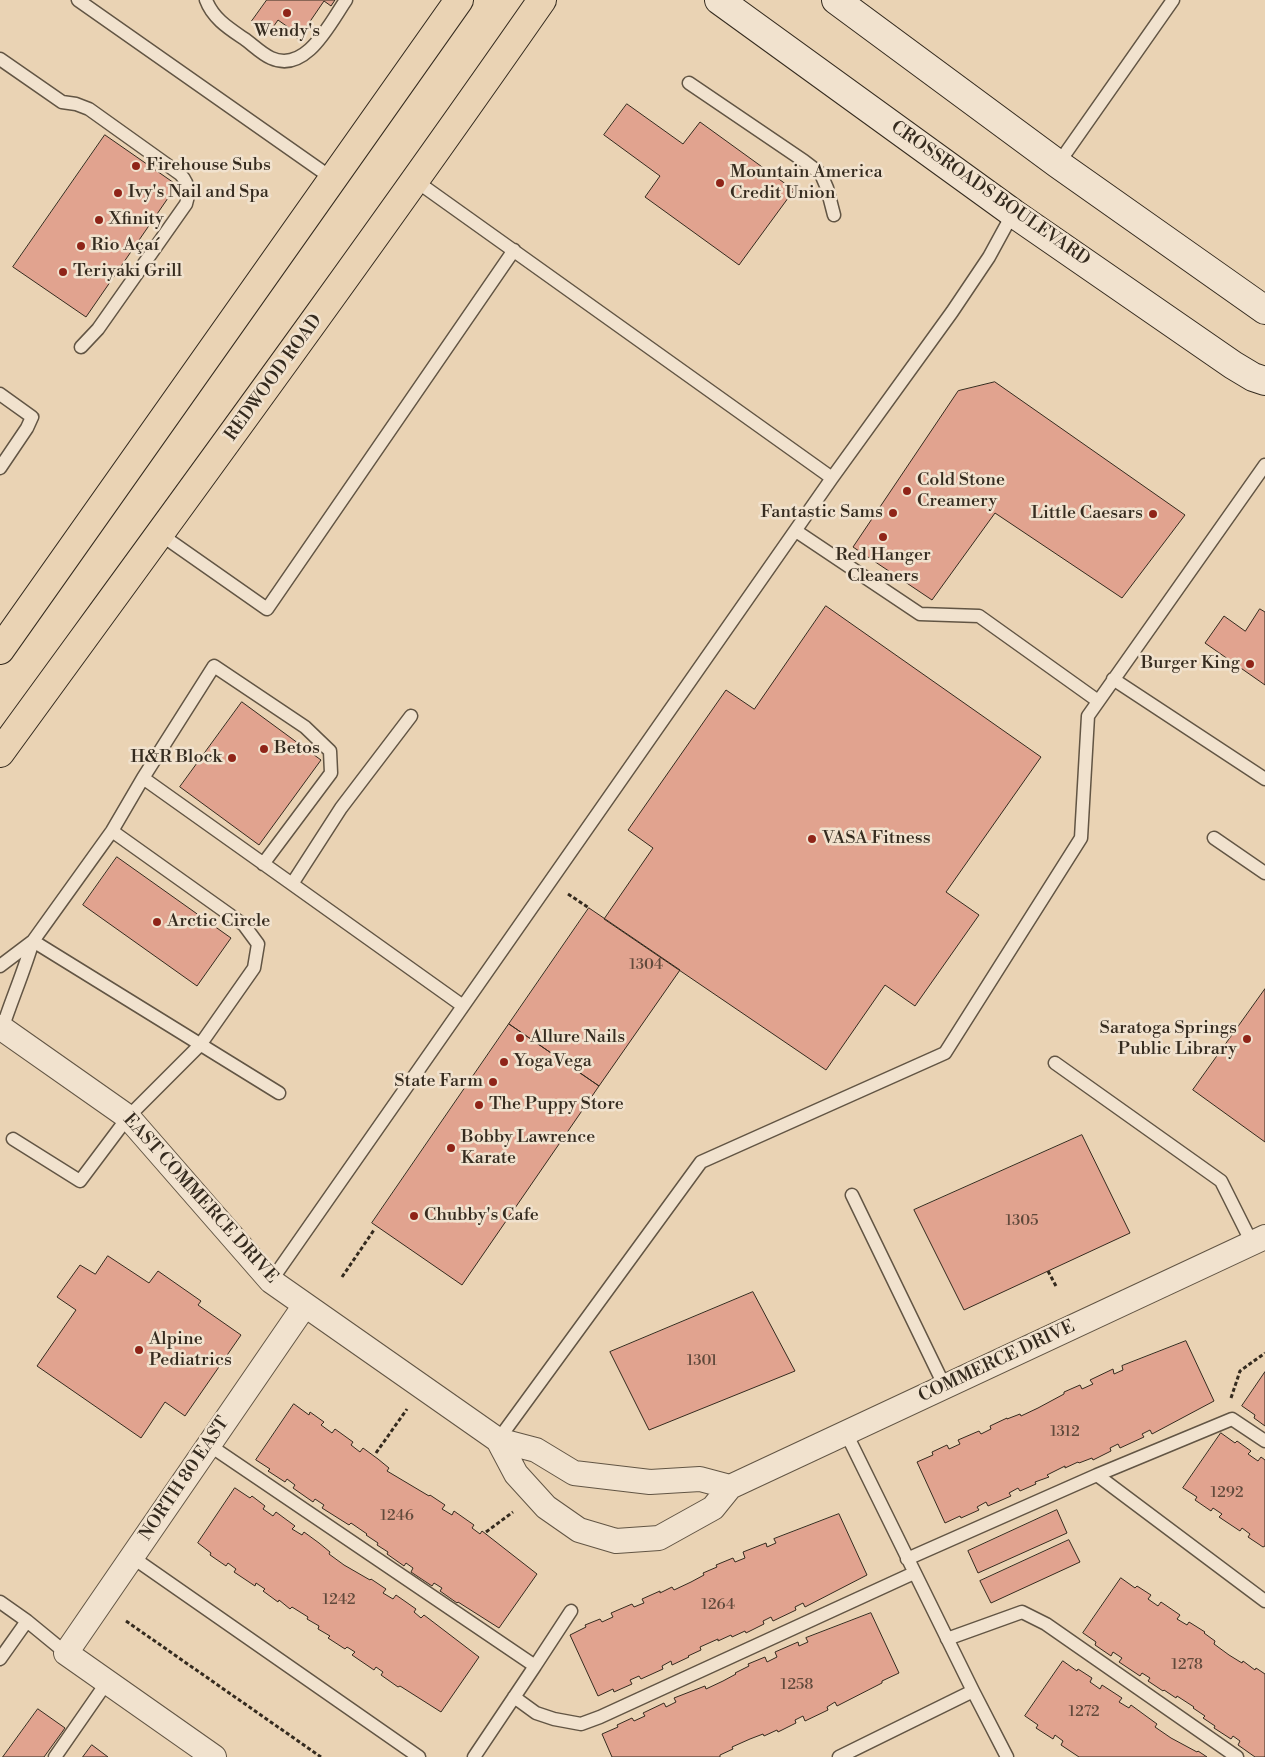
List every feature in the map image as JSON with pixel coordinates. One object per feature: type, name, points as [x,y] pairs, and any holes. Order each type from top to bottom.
[{"type":"main road","points":[[0,650],[459,0]]},
{"type":"main road","name":"REDWOOD ROAD","points":[[0,754],[416,181],[542,0]]},
{"type":"main road","name":"CROSSROADS BOULEVARD","points":[[719,0],[1013,212],[1233,365],[1253,377],[1265,381]]},
{"type":"main road","points":[[836,0],[1058,164],[1265,310]]},
{"type":"street","name":"EAST COMMERCE DRIVE","points":[[1,1028],[128,1117],[271,1281],[498,1440]]},
{"type":"street","name":"COMMERCE DRIVE","points":[[498,1440],[516,1474],[546,1507],[578,1530],[616,1541],[658,1538],[713,1508],[730,1487],[1259,1240]]},
{"type":"street","name":"NORTH 80 EAST","points":[[66,1653],[305,1305]]},
{"type":"street","points":[[498,1440],[536,1450],[574,1473],[650,1482],[700,1479],[730,1487]]},
{"type":"street","points":[[66,1653],[214,1757]]},
{"type":"lane","points":[[78,0],[333,179]]},
{"type":"lane","points":[[206,0],[221,23],[271,58],[282,61],[301,57],[309,51],[346,0]]},
{"type":"lane","points":[[1058,164],[1173,0]]},
{"type":"lane","points":[[0,59],[62,102],[76,104],[89,109],[180,174],[186,180],[188,186],[189,195],[186,204],[98,329],[81,347]]},
{"type":"lane","points":[[689,83],[821,174],[834,215]]},
{"type":"lane","points":[[416,181],[832,478]]},
{"type":"lane","points":[[271,1281],[832,478],[952,312],[989,257],[1013,212]]},
{"type":"lane","points":[[160,534],[267,609],[514,250]]},
{"type":"lane","points":[[0,394],[32,417],[28,428],[0,468]]},
{"type":"lane","points":[[498,1440],[701,1162],[946,1053],[1081,838],[1088,716],[1265,465]]},
{"type":"lane","points":[[796,531],[920,614],[979,616],[1098,701]]},
{"type":"lane","points":[[1,1028],[34,941],[112,831],[143,778],[214,666],[305,727],[330,751],[331,773],[263,864]]},
{"type":"lane","points":[[1114,679],[1265,779]]},
{"type":"lane","points":[[292,884],[341,808],[411,716]]},
{"type":"lane","points":[[143,778],[464,1006]]},
{"type":"lane","points":[[13,1139],[80,1181],[128,1117],[200,1045],[254,968],[258,944],[244,925],[112,831]]},
{"type":"lane","points":[[1214,838],[1265,873]]},
{"type":"lane","points":[[0,966],[34,941]]},
{"type":"lane","points":[[34,941],[279,1093]]},
{"type":"lane","points":[[1054,1063],[1221,1181],[1259,1240]]},
{"type":"lane","points":[[852,1195],[945,1387]]},
{"type":"lane","points":[[908,1559],[1097,1475],[1232,1419],[1265,1441]]},
{"type":"lane","points":[[846,1433],[972,1691],[1007,1757]]},
{"type":"lane","points":[[209,1445],[536,1666]]},
{"type":"lane","points":[[1097,1475],[1265,1601]]},
{"type":"lane","points":[[132,1557],[419,1757]]},
{"type":"lane","points":[[514,1697],[536,1713],[554,1719],[581,1724],[609,1713],[914,1573]]},
{"type":"lane","points":[[0,1602],[66,1653]]},
{"type":"lane","points":[[474,1757],[571,1611]]},
{"type":"lane","points":[[947,1638],[1022,1612],[1046,1624],[1237,1757]]},
{"type":"lane","points":[[0,1659],[27,1621]]},
{"type":"lane","points":[[55,1757],[107,1682]]},
{"type":"lane","points":[[839,1757],[972,1691]]},
{"type":"path","points":[[568,894],[589,908]]},
{"type":"path","points":[[342,1277],[374,1230]]},
{"type":"path","points":[[1048,1271],[1057,1288]]},
{"type":"path","points":[[1229,1401],[1240,1371],[1265,1353]]},
{"type":"path","points":[[376,1453],[407,1408]]},
{"type":"path","points":[[486,1532],[514,1511]]},
{"type":"path","points":[[126,1621],[321,1757]]},
{"type":"building","name":"Wendy's","points":[[267,0],[335,0],[331,6],[324,1],[298,39],[293,35],[295,32],[278,20],[269,33],[252,21]]},
{"type":"building","name":"Mountain America Credit Union","points":[[627,104],[683,144],[700,122],[794,190],[739,265],[645,197],[660,176],[604,135]]},
{"type":"building","points":[[105,135],[177,185],[86,317],[13,267]]},
{"type":"building","points":[[995,382],[1185,515],[1122,598],[995,513],[932,600],[853,547],[958,391]]},
{"type":"building","name":"VASA Fitness","points":[[826,606],[1041,757],[946,892],[979,915],[915,1006],[885,985],[826,1070],[604,919],[653,848],[628,830],[726,690],[754,709]]},
{"type":"building","name":"Burger King","points":[[1260,609],[1265,612],[1265,685],[1205,643],[1224,616],[1245,631]]},
{"type":"building","points":[[242,702],[321,760],[259,845],[180,787]]},
{"type":"building","name":"Arctic Circle","points":[[117,857],[231,938],[197,986],[83,905]]},
{"type":"building","points":[[589,908],[680,970],[599,1086],[509,1024]]},
{"type":"building","name":"Saratoga Springs Public Library","points":[[1265,989],[1265,1142],[1193,1090]]},
{"type":"building","points":[[509,1024],[599,1086],[462,1285],[372,1223]]},
{"type":"building","points":[[1082,1135],[1130,1233],[964,1310],[914,1210]]},
{"type":"building","name":"Alpine Pediatrics","points":[[108,1256],[149,1283],[158,1271],[201,1301],[198,1305],[241,1335],[185,1416],[165,1402],[141,1438],[37,1366],[76,1310],[57,1297],[80,1265],[95,1274]]},
{"type":"building","points":[[753,1292],[795,1371],[649,1430],[610,1352]]},
{"type":"building","points":[[1186,1341],[1214,1401],[1152,1434],[1150,1430],[1142,1434],[1144,1437],[1120,1448],[1118,1444],[1110,1448],[1111,1451],[1093,1460],[1092,1458],[1065,1468],[1065,1466],[1047,1475],[1049,1477],[1035,1482],[1036,1484],[1020,1491],[1018,1488],[1009,1493],[1011,1496],[988,1506],[986,1502],[977,1507],[979,1510],[945,1523],[917,1462],[933,1455],[932,1452],[947,1445],[949,1449],[960,1444],[958,1440],[979,1431],[981,1434],[991,1429],[990,1426],[1007,1418],[1020,1414],[1021,1416],[1038,1408],[1064,1394],[1064,1392],[1080,1385],[1082,1389],[1093,1384],[1090,1380],[1113,1369],[1114,1374],[1123,1370],[1122,1366]]},
{"type":"building","points":[[1265,1372],[1265,1426],[1254,1418],[1255,1415],[1242,1406]]},
{"type":"building","points":[[294,1404],[309,1415],[310,1412],[324,1422],[321,1425],[332,1433],[335,1429],[353,1442],[351,1445],[360,1452],[363,1448],[389,1468],[387,1471],[445,1505],[442,1509],[452,1515],[454,1511],[474,1525],[472,1528],[480,1534],[482,1531],[537,1574],[499,1628],[457,1603],[440,1591],[442,1588],[434,1583],[432,1586],[411,1572],[413,1568],[406,1563],[404,1566],[387,1554],[388,1552],[377,1545],[378,1543],[367,1534],[351,1523],[349,1525],[322,1508],[324,1505],[315,1499],[313,1502],[293,1488],[295,1485],[287,1479],[285,1482],[268,1471],[270,1469],[256,1460]]},
{"type":"building","points":[[1221,1433],[1251,1451],[1248,1454],[1258,1461],[1261,1457],[1265,1460],[1265,1546],[1263,1547],[1248,1537],[1250,1534],[1242,1528],[1240,1531],[1219,1517],[1222,1514],[1213,1508],[1211,1511],[1195,1500],[1197,1497],[1183,1488]]},
{"type":"building","points":[[235,1488],[250,1498],[252,1496],[265,1506],[263,1509],[273,1516],[276,1512],[295,1526],[292,1529],[302,1535],[304,1532],[344,1565],[386,1589],[383,1593],[393,1599],[396,1595],[416,1609],[414,1612],[421,1618],[424,1615],[479,1657],[441,1712],[400,1686],[398,1687],[381,1675],[383,1672],[376,1667],[374,1670],[352,1655],[355,1652],[347,1647],[345,1649],[328,1638],[330,1636],[318,1629],[319,1626],[307,1619],[308,1617],[292,1607],[290,1609],[279,1600],[278,1602],[263,1591],[265,1589],[256,1583],[255,1586],[234,1572],[236,1569],[228,1563],[226,1566],[210,1555],[211,1553],[198,1543]]},
{"type":"building","points":[[1057,1510],[1067,1533],[978,1573],[968,1551]]},
{"type":"building","points":[[839,1514],[867,1575],[805,1607],[803,1603],[795,1607],[796,1610],[773,1621],[771,1617],[763,1621],[764,1624],[746,1633],[745,1631],[732,1637],[731,1635],[718,1641],[718,1639],[700,1647],[701,1650],[689,1657],[672,1665],[671,1661],[662,1666],[663,1669],[641,1679],[639,1676],[630,1680],[632,1684],[614,1692],[613,1689],[598,1696],[570,1635],[586,1627],[585,1625],[600,1619],[602,1622],[613,1617],[611,1613],[632,1604],[634,1607],[644,1603],[642,1599],[660,1591],[660,1593],[672,1587],[674,1590],[691,1582],[704,1575],[703,1573],[717,1567],[716,1565],[733,1558],[735,1562],[745,1558],[743,1552],[766,1543],[767,1547],[776,1543],[774,1539]]},
{"type":"building","points":[[1069,1540],[1080,1562],[991,1603],[980,1581]]},
{"type":"building","points":[[1121,1578],[1135,1588],[1137,1586],[1151,1595],[1148,1599],[1158,1606],[1161,1602],[1180,1615],[1177,1619],[1187,1625],[1189,1622],[1205,1632],[1215,1641],[1214,1644],[1229,1655],[1265,1674],[1265,1757],[1255,1757],[1238,1745],[1240,1741],[1233,1736],[1231,1739],[1214,1728],[1215,1726],[1203,1718],[1205,1716],[1194,1707],[1177,1696],[1176,1698],[1163,1691],[1148,1681],[1150,1678],[1142,1673],[1140,1676],[1119,1662],[1122,1658],[1113,1652],[1111,1656],[1095,1645],[1096,1642],[1083,1633]]},
{"type":"building","points":[[871,1613],[899,1673],[882,1681],[882,1683],[837,1706],[835,1702],[827,1707],[828,1710],[805,1721],[803,1716],[795,1720],[796,1723],[778,1732],[777,1730],[764,1736],[763,1734],[732,1747],[733,1749],[720,1755],[720,1757],[612,1757],[602,1734],[618,1727],[617,1725],[632,1718],[634,1721],[645,1716],[643,1713],[664,1703],[666,1707],[676,1702],[674,1698],[705,1686],[706,1689],[736,1674],[749,1666],[748,1664],[765,1657],[767,1662],[777,1657],[775,1652],[798,1642],[799,1646],[808,1642],[806,1638]]},
{"type":"building","points":[[1063,1661],[1077,1671],[1078,1669],[1092,1678],[1090,1682],[1100,1689],[1102,1685],[1122,1698],[1119,1702],[1129,1708],[1131,1705],[1157,1724],[1155,1727],[1171,1738],[1207,1757],[1079,1757],[1061,1745],[1063,1741],[1055,1735],[1053,1739],[1036,1728],[1038,1725],[1025,1716]]},
{"type":"building","points":[[38,1709],[65,1728],[44,1757],[3,1757]]},
{"type":"building","points":[[92,1745],[108,1757],[83,1757]]},
{"type":"place","name":"Wendy's","points":[[287,13]]},
{"type":"place","name":"Firehouse Subs","points":[[136,166]]},
{"type":"place","name":"Mountain America Credit Union","points":[[720,183]]},
{"type":"place","name":"Ivy's Nail and Spa","points":[[118,193]]},
{"type":"place","name":"Xfinity","points":[[99,220]]},
{"type":"place","name":"Rio Açaí","points":[[81,246]]},
{"type":"place","name":"Teriyaki Grill","points":[[63,272]]},
{"type":"place","name":"Cold Stone Creamery","points":[[907,491]]},
{"type":"place","name":"Fantastic Sams","points":[[893,513]]},
{"type":"place","name":"Little Caesars","points":[[1153,514]]},
{"type":"place","name":"Red Hanger Cleaners","points":[[883,537]]},
{"type":"place","name":"Burger King","points":[[1250,664]]},
{"type":"place","name":"Betos","points":[[264,749]]},
{"type":"place","name":"H&R Block","points":[[232,758]]},
{"type":"place","name":"VASA Fitness","points":[[812,839]]},
{"type":"place","name":"Arctic Circle","points":[[157,922]]},
{"type":"place","name":"Allure Nails","points":[[520,1038]]},
{"type":"place","name":"Saratoga Springs Public Library","points":[[1247,1039]]},
{"type":"place","name":"YogaVega","points":[[504,1062]]},
{"type":"place","name":"State Farm","points":[[493,1082]]},
{"type":"place","name":"The Puppy Store","points":[[479,1105]]},
{"type":"place","name":"Bobby Lawrence Karate","points":[[451,1148]]},
{"type":"place","name":"Chubby's Cafe","points":[[414,1216]]},
{"type":"place","name":"Alpine Pediatrics","points":[[139,1350]]}]
